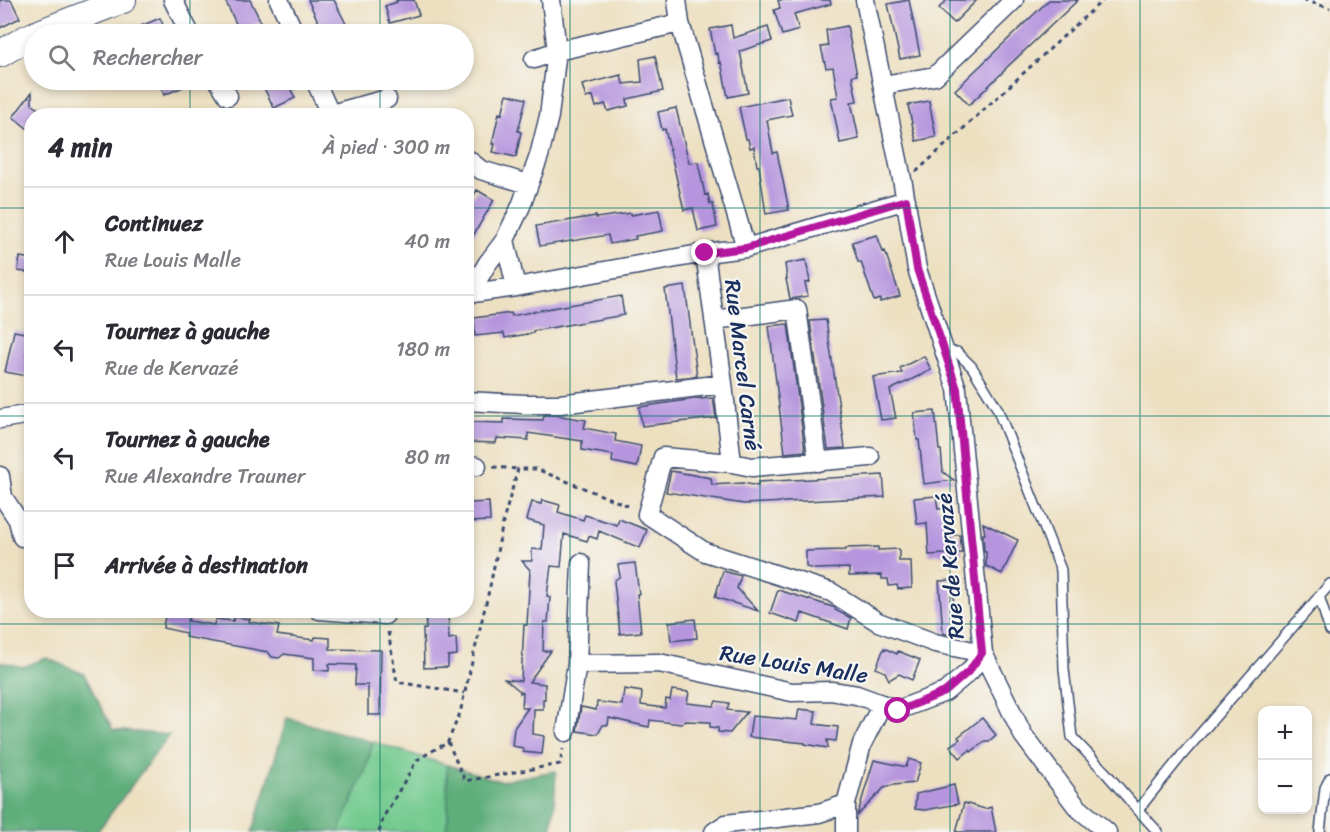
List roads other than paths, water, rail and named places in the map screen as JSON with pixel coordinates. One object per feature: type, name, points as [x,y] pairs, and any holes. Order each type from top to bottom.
[{"type":"street","points":[[63,24],[123,0]]},
{"type":"street","points":[[173,0],[185,24]]},
{"type":"street","points":[[279,0],[290,24]]},
{"type":"street","points":[[474,285],[505,240],[539,156],[549,116],[557,51],[550,0]]},
{"type":"street","points":[[677,0],[680,23],[746,248]]},
{"type":"street","name":"Rue de Kervazé","points":[[647,514],[705,552],[831,592],[878,622],[935,643],[982,653],[957,389],[917,269],[904,192],[865,0]]},
{"type":"street","points":[[883,85],[935,76],[1014,0]]},
{"type":"street","points":[[534,59],[557,51],[680,23]]},
{"type":"street","points":[[0,54],[24,40]]},
{"type":"street","points":[[224,90],[228,96]]},
{"type":"street","points":[[320,90],[328,108]]},
{"type":"street","points":[[356,108],[387,99]]},
{"type":"street","points":[[474,164],[481,170],[528,184]]},
{"type":"street","points":[[474,293],[746,248],[904,192]]},
{"type":"street","points":[[505,240],[516,287]]},
{"type":"street","name":"Rue Marcel Carné","points":[[647,514],[663,456],[732,463],[705,253]]},
{"type":"street","points":[[714,320],[797,309],[818,462]]},
{"type":"street","points":[[474,401],[560,404],[723,384]]},
{"type":"street","points":[[0,419],[24,415]]},
{"type":"street","points":[[732,463],[752,467],[870,457]]},
{"type":"street","points":[[0,476],[2,498],[18,520],[22,537]]},
{"type":"street","points":[[566,732],[577,664],[581,563]]},
{"type":"street","points":[[982,653],[1023,735],[1077,807],[1107,832]]},
{"type":"street","name":"Rue Louis Malle","points":[[577,664],[659,663],[792,692],[831,691],[857,695],[898,711],[945,692],[969,671],[982,653]]},
{"type":"street","points":[[846,832],[846,804],[862,744],[882,704]]},
{"type":"street","points":[[714,832],[726,824],[819,813],[846,804]]},
{"type":"lane","points":[[945,352],[957,352],[972,367],[997,408],[1061,570],[1064,669],[1072,738],[1158,832]]},
{"type":"lane","points":[[1138,810],[1182,755],[1330,584]]},
{"type":"lane","points":[[1319,596],[1330,632]]},
{"type":"lane","points":[[1320,832],[1325,788],[1330,778]]}]
